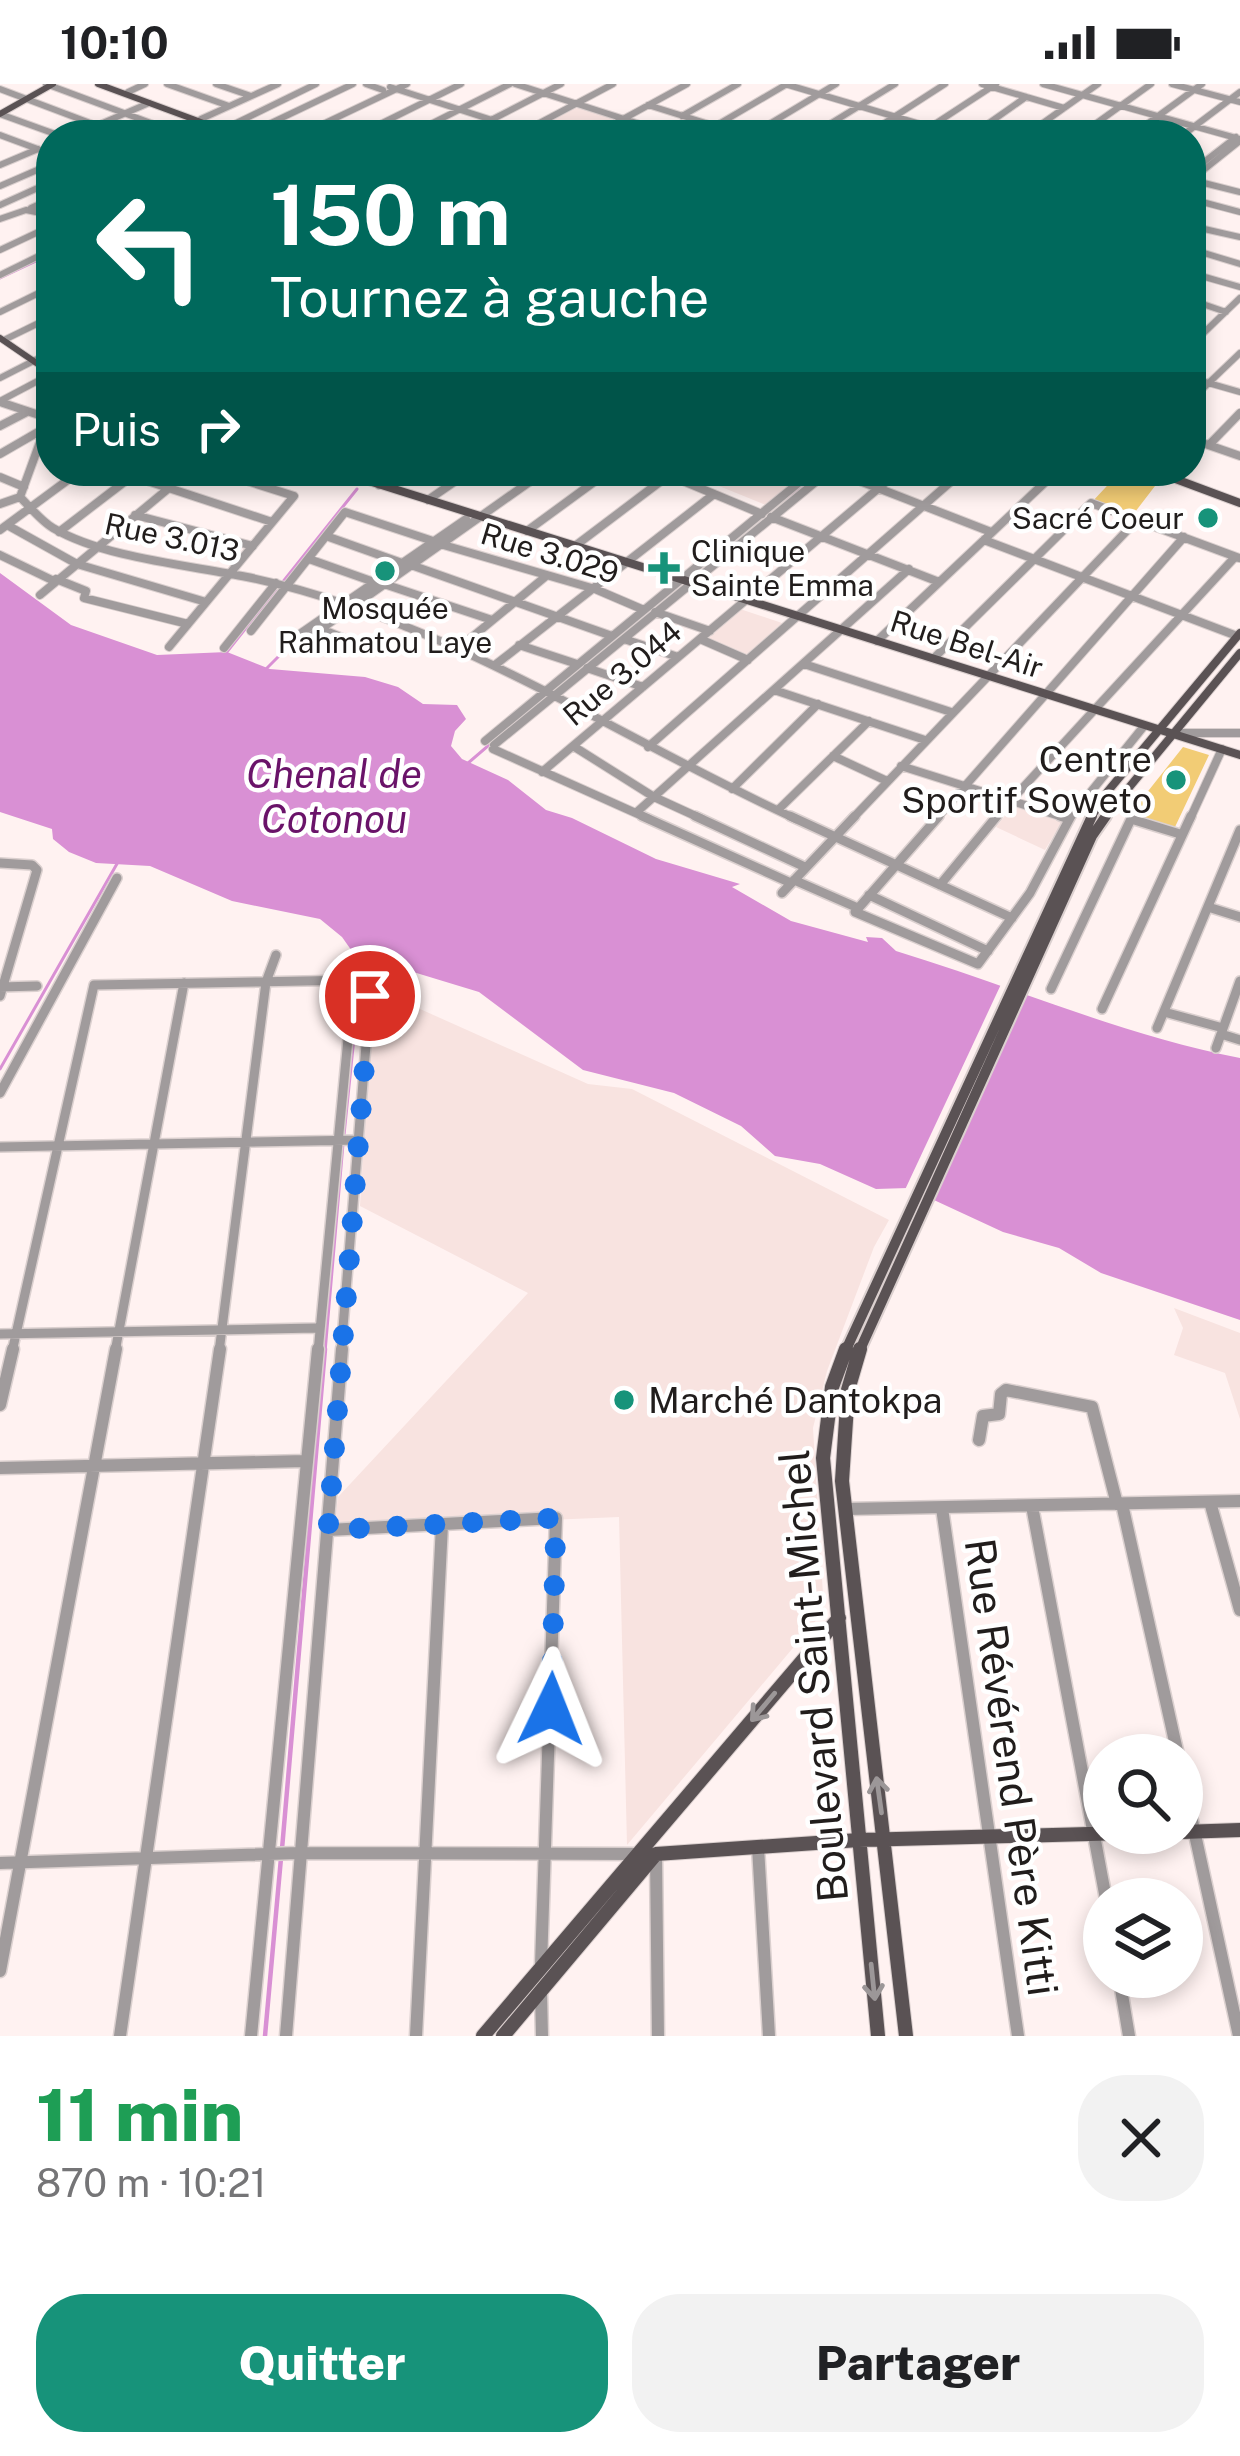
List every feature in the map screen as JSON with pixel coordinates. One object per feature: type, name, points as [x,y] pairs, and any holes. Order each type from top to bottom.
[{"type":"main road","points":[[0,114],[50,84]]},
{"type":"main road","points":[[98,84],[196,120]]},
{"type":"main road","points":[[108,84],[201,119]]},
{"type":"main road","points":[[2,339],[35,358]]},
{"type":"main road","name":"Rue Bel-Air","points":[[383,486],[1240,754]]},
{"type":"main road","points":[[1198,486],[1240,500]]},
{"type":"main road","points":[[1205,486],[1240,500]]},
{"type":"main road","points":[[895,1252],[1089,818],[1239,634]]},
{"type":"main road","points":[[1021,976],[1092,836],[1120,795],[1240,652]]},
{"type":"main road","name":"Boulevard Saint-Michel","points":[[895,1252],[859,1348],[848,1390],[842,1448],[906,2036]]},
{"type":"main road","name":"Boulevard Saint-Michel","points":[[878,2036],[822,1446],[838,1364],[895,1252]]},
{"type":"main road","points":[[483,2036],[839,1618]]},
{"type":"main road","points":[[1203,1831],[1240,1830]]},
{"type":"main road","points":[[503,2036],[656,1854],[859,1840],[1083,1834]]},
{"type":"street","points":[[50,84],[144,120]]},
{"type":"street","points":[[128,92],[145,84]]},
{"type":"street","points":[[167,84],[229,106]]},
{"type":"street","points":[[216,84],[251,96]]},
{"type":"street","points":[[261,84],[274,86]]},
{"type":"street","points":[[242,120],[316,84]]},
{"type":"street","points":[[275,120],[353,84]]},
{"type":"street","points":[[366,84],[391,87],[492,119],[561,84]]},
{"type":"street","points":[[322,120],[406,84]]},
{"type":"street","points":[[388,120],[461,84]]},
{"type":"street","points":[[439,120],[512,84],[627,120]]},
{"type":"street","points":[[546,120],[614,84]]},
{"type":"street","points":[[624,119],[687,84]]},
{"type":"street","points":[[682,116],[738,84]]},
{"type":"street","points":[[725,120],[786,84],[906,120]]},
{"type":"street","points":[[773,120],[836,84]]},
{"type":"street","points":[[834,120],[886,84]]},
{"type":"street","points":[[830,120],[895,84]]},
{"type":"street","points":[[890,120],[945,84]]},
{"type":"street","points":[[982,84],[1064,108]]},
{"type":"street","points":[[1043,84],[1172,120]]},
{"type":"street","points":[[1048,120],[1099,84]]},
{"type":"street","points":[[1100,120],[1151,84]]},
{"type":"street","points":[[1172,84],[1240,102]]},
{"type":"street","points":[[1153,120],[1202,84]]},
{"type":"street","points":[[941,120],[994,85]]},
{"type":"street","points":[[1,86],[24,100],[82,120]]},
{"type":"street","points":[[201,119],[274,86]]},
{"type":"street","points":[[328,120],[391,87]]},
{"type":"street","points":[[1202,120],[1240,92]]},
{"type":"street","points":[[994,120],[1027,97]]},
{"type":"street","points":[[109,120],[148,104]]},
{"type":"street","points":[[648,105],[695,120]]},
{"type":"street","points":[[152,120],[165,110]]},
{"type":"street","points":[[0,114],[36,127]]},
{"type":"street","points":[[1206,129],[1239,138]]},
{"type":"street","points":[[0,135],[36,147]]},
{"type":"street","points":[[1206,165],[1239,138]]},
{"type":"street","points":[[0,146],[15,140]]},
{"type":"street","points":[[0,165],[36,149]]},
{"type":"street","points":[[0,186],[36,170]]},
{"type":"street","points":[[1206,181],[1239,191]]},
{"type":"street","points":[[0,205],[36,189]]},
{"type":"street","points":[[1206,205],[1240,214]]},
{"type":"street","points":[[0,219],[36,206]]},
{"type":"street","points":[[26,210],[36,212]]},
{"type":"street","points":[[1206,230],[1240,238]]},
{"type":"street","points":[[0,250],[36,233]]},
{"type":"street","points":[[1206,254],[1240,264]]},
{"type":"street","points":[[0,278],[36,260]]},
{"type":"street","points":[[1206,277],[1240,287]]},
{"type":"street","points":[[0,312],[36,294]]},
{"type":"street","points":[[1206,330],[1240,298]]},
{"type":"street","points":[[1206,305],[1226,312]]},
{"type":"street","points":[[2,339],[36,324]]},
{"type":"street","points":[[1207,384],[1240,352]]},
{"type":"street","points":[[0,376],[35,358]]},
{"type":"street","points":[[0,401],[36,382]]},
{"type":"street","points":[[1207,384],[1240,392]]},
{"type":"street","points":[[0,401],[36,413]]},
{"type":"street","points":[[0,426],[28,411]]},
{"type":"street","points":[[1209,445],[1240,413]]},
{"type":"street","points":[[0,454],[36,433]]},
{"type":"street","points":[[1206,444],[1240,456]]},
{"type":"street","points":[[0,504],[20,497],[36,451]]},
{"type":"street","points":[[0,481],[24,487]]},
{"type":"street","points":[[59,486],[3,527],[74,564],[206,602]]},
{"type":"street","points":[[59,532],[119,486]]},
{"type":"street","points":[[163,486],[272,523]]},
{"type":"street","points":[[170,647],[294,496],[263,486]]},
{"type":"street","points":[[428,500],[448,486]]},
{"type":"street","points":[[477,515],[515,486]]},
{"type":"street","points":[[344,607],[321,629],[291,645],[344,607],[436,543],[522,486]]},
{"type":"street","points":[[527,531],[588,486]]},
{"type":"street","points":[[575,546],[654,486]]},
{"type":"street","points":[[695,486],[865,557],[939,582]]},
{"type":"street","points":[[797,486],[613,636],[491,745],[542,772],[857,908]]},
{"type":"street","points":[[766,515],[810,486]]},
{"type":"street","points":[[876,486],[1034,559],[1239,634]]},
{"type":"street","points":[[648,747],[947,486]]},
{"type":"street","points":[[877,640],[1041,486]]},
{"type":"street","name":"Rue 3.044","points":[[542,772],[879,487]]},
{"type":"street","points":[[40,595],[169,488]]},
{"type":"street","points":[[495,665],[714,494]]},
{"type":"street","name":"Rue 3.013","points":[[20,497],[59,532],[96,547],[282,585],[460,647],[686,769],[1012,917]]},
{"type":"street","points":[[934,658],[1091,503],[1237,558],[1010,800],[940,885]]},
{"type":"street","name":"Rue 3.029","points":[[326,536],[345,512],[544,578],[595,590],[644,610]]},
{"type":"street","points":[[135,515],[253,546]]},
{"type":"street","points":[[782,892],[1138,519]]},
{"type":"street","points":[[224,648],[326,536],[613,636]]},
{"type":"street","points":[[1144,726],[1069,819],[1012,917],[978,964],[855,912],[1184,537]]},
{"type":"street","points":[[0,555],[86,592],[85,598],[188,623]]},
{"type":"street","points":[[309,559],[492,620]]},
{"type":"street","points":[[638,811],[909,569]]},
{"type":"street","points":[[460,647],[544,578]]},
{"type":"street","points":[[582,666],[624,639],[685,580]]},
{"type":"street","points":[[251,631],[282,585]]},
{"type":"street","name":"Rue 3.029","points":[[655,612],[710,631]]},
{"type":"street","points":[[321,629],[375,651]]},
{"type":"street","points":[[624,639],[678,657]]},
{"type":"street","points":[[700,639],[748,659]]},
{"type":"street","points":[[519,645],[643,687]]},
{"type":"street","points":[[804,664],[951,712]]},
{"type":"street","points":[[775,690],[925,740]]},
{"type":"street","points":[[732,789],[818,704]]},
{"type":"street","points":[[778,810],[869,721]]},
{"type":"street","points":[[1172,734],[1240,733]]},
{"type":"street","points":[[573,746],[654,796],[806,867]]},
{"type":"street","points":[[1102,1009],[1222,749]]},
{"type":"street","points":[[833,756],[887,781]]},
{"type":"street","points":[[901,766],[1069,819]]},
{"type":"street","points":[[1051,989],[1131,819],[1180,834]]},
{"type":"street","points":[[1157,1028],[1236,853],[1240,830]]},
{"type":"street","points":[[0,863],[32,865],[37,870],[1,990],[37,986]]},
{"type":"street","points":[[0,1093],[117,878]]},
{"type":"street","points":[[869,896],[988,951]]},
{"type":"street","points":[[1208,907],[1240,917]]},
{"type":"street","points":[[120,2036],[205,1463],[266,982],[275,955]]},
{"type":"street","points":[[0,1405],[94,985],[354,980],[316,1328],[272,1854],[251,2036]]},
{"type":"street","points":[[1216,1048],[1240,981]]},
{"type":"street","points":[[0,1972],[184,983]]},
{"type":"street","points":[[286,2036],[370,996],[352,997]]},
{"type":"street","points":[[1164,1012],[1240,1040]]},
{"type":"street","points":[[0,1147],[360,1140]]},
{"type":"street","points":[[0,1334],[316,1328]]},
{"type":"street","points":[[979,1440],[982,1416],[999,1414],[1003,1391],[1092,1407],[1120,1504],[1173,1734]]},
{"type":"street","points":[[0,1468],[305,1461]]},
{"type":"street","points":[[846,1509],[1240,1501]]},
{"type":"street","points":[[1210,1502],[1240,1610]]},
{"type":"street","points":[[1032,1506],[1083,1776]]},
{"type":"street","name":"Rue Révérend Père Kitti","points":[[942,1508],[1018,2036]]},
{"type":"street","points":[[328,1530],[556,1518],[542,2036]]},
{"type":"street","points":[[416,2036],[442,1525]]},
{"type":"street","points":[[758,1847],[770,2036]]},
{"type":"street","points":[[0,1863],[299,1853],[656,1854],[658,2036]]},
{"type":"street","points":[[1194,1854],[1239,2036]]},
{"type":"street","points":[[1123,1998],[1130,2036]]},
{"type":"shaded area","points":[[578,106],[615,118],[611,120],[551,120]]},
{"type":"shaded area","points":[[719,486],[793,486],[768,506]]},
{"type":"shaded area","points":[[1107,486],[1155,486],[1132,516],[1091,503]]},
{"type":"shaded area","points":[[740,609],[782,623],[746,656],[708,638]]},
{"type":"shaded area","name":"Centre Sportif Soweto","points":[[1183,747],[1209,755],[1175,827],[1130,814]]},
{"type":"shaded area","points":[[1013,806],[1062,822],[1045,850],[996,827]]},
{"type":"shaded area","name":"Marché Dantokpa","points":[[373,988],[588,1084],[632,1089],[889,1220],[874,1247],[827,1371],[813,1428],[824,1611],[627,1845],[619,1517],[334,1529],[338,1497],[528,1293],[360,1206]]},
{"type":"shaded area","points":[[1174,1308],[1240,1333],[1240,1419],[1225,1373],[1174,1355],[1183,1328]]},
{"type":"water","name":"Chenal de Cotonou","points":[[0,573],[71,625],[157,655],[227,652],[270,669],[365,677],[398,687],[423,704],[457,705],[466,719],[455,731],[451,746],[462,759],[508,780],[546,810],[656,859],[740,884],[732,887],[791,921],[868,942],[866,937],[882,938],[896,951],[1067,1009],[1240,1058],[1240,1320],[1101,1273],[1059,1248],[1003,1232],[908,1188],[876,1189],[820,1164],[775,1156],[741,1126],[674,1093],[583,1070],[479,992],[354,954],[320,919],[232,901],[150,866],[96,863],[69,852],[53,839],[52,829],[0,812]]},
{"type":"pier","points":[[1003,980],[1028,987],[929,1203],[903,1194]]},
{"type":"waterway","points":[[0,278],[36,261]]},
{"type":"waterway","points":[[738,538],[802,486]]},
{"type":"waterway","points":[[226,653],[357,489]]},
{"type":"waterway","points":[[266,669],[289,646]]},
{"type":"waterway","points":[[553,690],[592,658]]},
{"type":"waterway","points":[[467,764],[546,696]]},
{"type":"waterway","points":[[0,1069],[118,862]]},
{"type":"waterway","points":[[344,1135],[360,979],[376,957]]},
{"type":"waterway","points":[[325,1352],[343,1144]]},
{"type":"waterway","points":[[282,1849],[325,1349]]},
{"type":"waterway","points":[[265,2036],[281,1858]]},
{"type":"place","name":"Sacré Coeur","points":[[1208,518]]},
{"type":"place","name":"Clinique Sainte Emma","points":[[664,568]]},
{"type":"place","name":"Mosquée Rahmatou Laye","points":[[385,571]]},
{"type":"place","name":"Centre Sportif Soweto","points":[[1176,780]]},
{"type":"place","name":"Marché Dantokpa","points":[[624,1400]]},
{"type":"route","points":[[370,996],[328,1530],[556,1518],[551,1709]]}]
